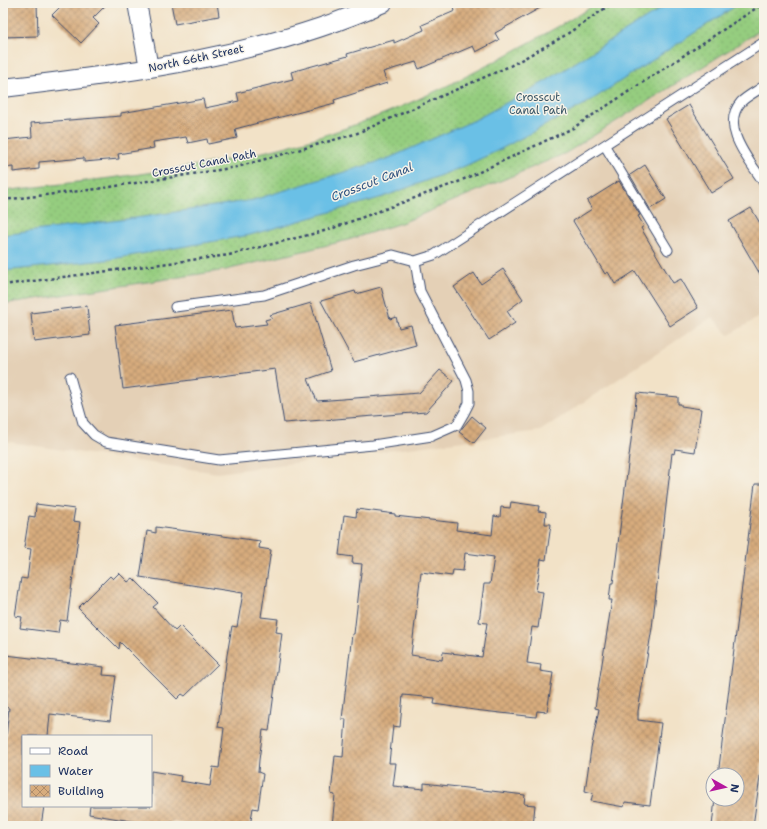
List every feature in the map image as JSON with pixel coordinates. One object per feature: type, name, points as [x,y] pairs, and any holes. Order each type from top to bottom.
[{"type":"street","points":[[137,3],[149,68]]},
{"type":"street","name":"North 66th Street","points":[[3,88],[115,75],[184,63],[270,42],[348,18],[382,3]]},
{"type":"lane","points":[[175,306],[264,295],[354,265],[393,255],[415,261],[434,255],[764,42]]},
{"type":"lane","points":[[764,86],[741,102],[736,110],[733,122],[734,132],[738,141],[764,182]]},
{"type":"lane","points":[[605,146],[668,250]]},
{"type":"lane","points":[[70,377],[84,423],[94,435],[100,439],[122,446],[219,460],[372,445],[432,436],[457,424],[469,403],[469,391],[466,380],[420,291],[415,261]]},
{"type":"path","name":"Crosscut Canal Path","points":[[3,200],[97,189],[237,167],[355,134],[510,66],[564,36],[613,3]]},
{"type":"path","points":[[3,285],[229,255],[342,224],[458,182],[573,128],[764,3]]},
{"type":"shaded area","points":[[764,28],[764,314],[729,335],[712,317],[540,431],[217,473],[3,441],[3,304],[226,270],[348,240],[404,222],[566,153]]},
{"type":"green space","name":"Crosscut Canal Path","points":[[597,3],[764,3],[764,28],[566,153],[404,222],[348,240],[226,270],[3,304],[3,191],[206,164],[272,150],[338,131],[401,107],[463,78]]},
{"type":"water","name":"Crosscut Canal","points":[[670,3],[740,3],[587,103],[497,151],[465,166],[383,197],[250,235],[106,260],[3,271],[3,235],[143,217],[253,200],[387,159],[475,120],[546,81]]},
{"type":"building","points":[[7,3],[37,3],[38,36],[3,37],[3,9],[7,8]]},
{"type":"building","points":[[64,3],[108,3],[93,18],[99,24],[81,43],[52,15]]},
{"type":"building","points":[[171,3],[217,3],[219,16],[175,24]]},
{"type":"building","points":[[464,3],[549,3],[495,33],[499,40],[476,52],[473,46],[419,69],[416,62],[383,72],[387,83],[334,100],[335,103],[235,129],[237,138],[208,144],[207,139],[188,143],[186,137],[153,142],[154,148],[118,154],[119,159],[84,162],[84,158],[39,162],[39,169],[13,172],[13,167],[3,168],[3,140],[32,137],[31,123],[121,116],[121,113],[203,99],[205,108],[239,101],[237,93],[293,79],[291,72],[348,56],[347,54],[394,40],[394,43],[424,30],[422,25],[455,11],[454,8]]},
{"type":"building","points":[[689,105],[734,179],[711,193],[666,119]]},
{"type":"building","points":[[645,165],[666,199],[650,209],[630,175]]},
{"type":"building","points":[[619,181],[640,215],[638,216],[644,226],[641,228],[673,283],[681,279],[698,308],[670,326],[635,271],[615,284],[608,272],[605,274],[573,221],[592,209],[587,201]]},
{"type":"building","points":[[751,208],[764,230],[764,281],[729,221]]},
{"type":"building","points":[[503,269],[523,299],[507,311],[515,323],[489,340],[454,287],[474,273],[481,284]]},
{"type":"building","points":[[381,287],[390,319],[396,317],[399,328],[411,325],[416,345],[354,362],[321,301],[355,291],[356,294]]},
{"type":"building","points":[[311,303],[331,371],[308,379],[317,401],[419,393],[440,370],[454,381],[426,412],[284,423],[275,369],[123,389],[115,325],[232,310],[235,328],[267,324],[265,320],[272,318],[270,315]]},
{"type":"building","points":[[87,306],[90,335],[34,342],[31,313]]},
{"type":"building","points":[[637,393],[678,397],[678,404],[681,404],[681,406],[701,409],[695,452],[675,449],[674,454],[672,453],[652,628],[638,711],[638,720],[661,723],[650,805],[625,802],[624,807],[591,801],[593,793],[585,791],[599,709],[595,708],[612,600],[609,600],[611,583],[613,583]]},
{"type":"building","points":[[472,416],[486,428],[474,443],[459,432]]},
{"type":"building","points":[[755,484],[764,484],[764,745],[753,826],[712,826],[714,807],[745,807],[745,767],[719,767]]},
{"type":"building","points":[[511,502],[539,506],[538,511],[546,512],[545,524],[551,524],[546,560],[541,559],[536,591],[543,592],[538,628],[532,627],[527,663],[541,665],[540,671],[553,673],[547,712],[537,711],[536,717],[474,710],[434,704],[435,698],[403,695],[400,727],[393,726],[389,763],[396,763],[393,786],[424,789],[424,783],[525,795],[524,804],[535,805],[533,826],[407,826],[385,824],[385,826],[332,826],[335,795],[331,794],[335,756],[343,757],[346,719],[342,719],[362,564],[352,563],[353,557],[339,555],[344,515],[356,517],[357,509],[395,514],[395,516],[457,523],[456,530],[492,535],[494,516],[500,517],[501,507],[510,508]],"holes":[[[465,553],[494,557],[490,584],[484,584],[479,622],[487,623],[482,657],[443,652],[442,660],[411,655],[421,572],[452,576],[453,570],[463,571]]]},
{"type":"building","points":[[36,504],[75,509],[73,521],[80,522],[67,621],[60,620],[58,633],[20,628],[22,617],[15,616],[21,578],[27,579],[31,549],[24,548],[29,516],[35,517]]},
{"type":"building","points":[[156,527],[260,541],[259,548],[271,550],[261,617],[278,619],[276,632],[282,633],[269,731],[263,730],[258,772],[263,774],[258,809],[253,808],[250,826],[193,826],[171,822],[170,826],[161,826],[89,814],[90,807],[152,807],[152,771],[181,776],[180,781],[210,786],[213,767],[219,768],[224,728],[218,727],[227,655],[232,626],[237,627],[243,593],[140,577],[147,531],[156,533]]},
{"type":"building","points":[[119,573],[128,582],[133,578],[158,603],[153,607],[175,631],[180,626],[218,664],[185,696],[182,694],[177,699],[120,642],[119,649],[78,608],[110,576],[113,579]]},
{"type":"building","points":[[6,655],[104,667],[103,675],[116,676],[110,721],[50,714],[48,735],[22,735],[22,807],[44,807],[41,826],[3,826],[3,737],[6,737],[9,708],[3,707],[3,661],[6,661]]}]
